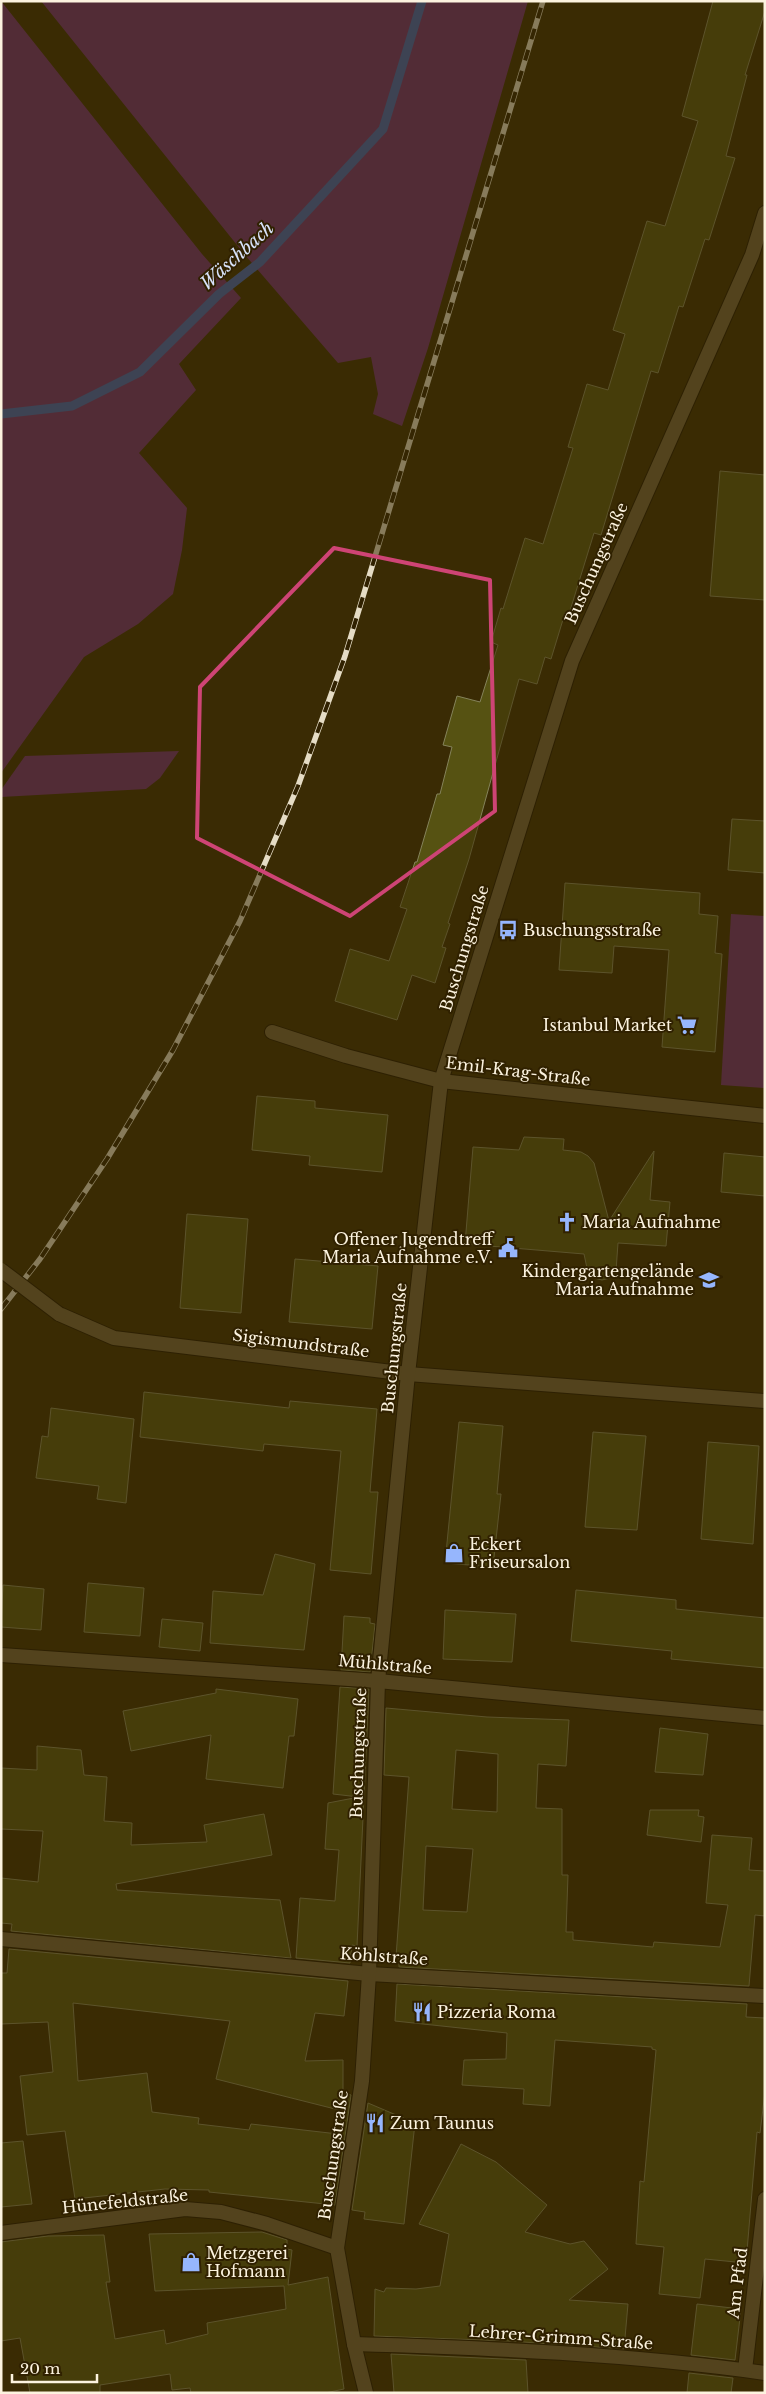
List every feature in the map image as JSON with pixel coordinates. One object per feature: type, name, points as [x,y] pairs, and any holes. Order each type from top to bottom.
[{"type":"street","name":"Buschungstraße","points":[[366,2393],[354,2344],[337,2248],[362,2080],[369,1974],[378,1680],[408,1374],[441,1080],[572,661],[752,255],[765,213]]},
{"type":"street","name":"Emil-Krag-Straße","points":[[272,1032],[346,1056],[441,1080],[765,1116]]},
{"type":"street","name":"Sigismundstraße","points":[[1,1270],[59,1314],[114,1338],[408,1374],[765,1401]]},
{"type":"street","name":"Mühlstraße","points":[[1,1655],[378,1680],[765,1718]]},
{"type":"street","name":"Köhlstraße","points":[[1,1939],[369,1974],[765,1996]]},
{"type":"street","name":"Am Pfad","points":[[745,2370],[765,2199]]},
{"type":"street","name":"Hünefeldstraße","points":[[1,2234],[185,2209],[221,2212],[267,2224],[337,2248]]},
{"type":"street","name":"Lehrer-Grimm-Straße","points":[[354,2344],[496,2348],[765,2373]]},
{"type":"highlighted area","points":[[334,548],[490,580],[495,811],[350,916],[197,838],[200,687]]},
{"type":"shaded area","points":[[1,1],[202,254],[241,298],[179,364],[196,390],[139,453],[187,508],[182,550],[173,594],[138,624],[84,657],[1,773]]},
{"type":"shaded area","points":[[41,1],[528,1],[428,348],[402,426],[373,414],[378,394],[371,357],[338,363],[245,255]]},
{"type":"shaded area","points":[[179,751],[160,778],[146,789],[1,797],[1,790],[25,756]]},
{"type":"shaded area","points":[[731,914],[765,916],[765,1088],[721,1085]]},
{"type":"building","points":[[713,1],[765,1],[765,11],[745,75],[747,75],[726,156],[735,158],[709,240],[705,239],[683,307],[679,306],[658,373],[651,371],[601,535],[594,533],[569,614],[565,613],[551,659],[545,657],[537,684],[519,679],[469,859],[448,923],[450,924],[442,947],[446,948],[435,983],[412,975],[397,1020],[335,1001],[350,949],[389,961],[407,909],[400,907],[415,862],[417,862],[437,794],[440,794],[452,747],[443,745],[457,696],[480,702],[498,645],[491,642],[501,608],[503,609],[525,538],[543,544],[573,448],[568,447],[587,384],[608,390],[625,334],[613,330],[647,221],[665,226],[698,121],[682,116]]},
{"type":"building","points":[[720,471],[765,475],[765,600],[710,596]]},
{"type":"building","points":[[732,819],[765,821],[765,873],[728,870]]},
{"type":"building","points":[[565,883],[700,893],[699,914],[718,916],[715,953],[722,954],[715,1052],[662,1047],[669,950],[614,946],[612,973],[559,970]]},
{"type":"building","points":[[257,1096],[315,1101],[315,1108],[388,1115],[382,1172],[309,1165],[310,1156],[252,1150]]},
{"type":"building","name":"Maria Aufnahme","points":[[524,1137],[564,1139],[563,1150],[581,1152],[588,1156],[594,1163],[609,1221],[654,1151],[650,1200],[670,1202],[666,1246],[618,1243],[616,1271],[610,1278],[602,1280],[594,1278],[588,1273],[584,1254],[465,1244],[473,1147],[519,1150]]},
{"type":"building","points":[[724,1153],[765,1157],[765,1196],[721,1192]]},
{"type":"building","points":[[187,1214],[248,1219],[241,1313],[180,1308]]},
{"type":"building","points":[[295,1259],[378,1266],[372,1329],[289,1322]]},
{"type":"building","points":[[144,1392],[289,1408],[290,1401],[377,1409],[370,1492],[378,1492],[371,1574],[330,1570],[341,1451],[264,1444],[263,1451],[140,1437]]},
{"type":"building","points":[[51,1408],[134,1419],[126,1503],[97,1499],[99,1486],[36,1478],[42,1436],[48,1437]]},
{"type":"building","points":[[459,1422],[503,1426],[497,1494],[501,1494],[493,1567],[445,1563]]},
{"type":"building","points":[[593,1432],[646,1436],[637,1530],[585,1527]]},
{"type":"building","points":[[708,1442],[759,1446],[753,1544],[701,1539]]},
{"type":"building","points":[[275,1554],[315,1564],[304,1650],[210,1643],[213,1591],[263,1595]]},
{"type":"building","points":[[88,1583],[144,1588],[140,1636],[84,1632]]},
{"type":"building","points":[[3,1585],[44,1589],[41,1630],[1,1627]]},
{"type":"building","points":[[576,1590],[676,1600],[676,1609],[765,1618],[765,1668],[671,1659],[672,1651],[571,1641]]},
{"type":"building","points":[[445,1610],[516,1614],[512,1662],[443,1659]]},
{"type":"building","points":[[344,1616],[370,1618],[370,1623],[375,1624],[370,1672],[341,1670]]},
{"type":"building","points":[[162,1619],[203,1623],[200,1651],[159,1647]]},
{"type":"building","points":[[340,1687],[369,1689],[357,1946],[352,1945],[350,1963],[296,1958],[300,1898],[335,1901],[339,1850],[325,1849],[328,1803],[359,1797],[333,1794]]},
{"type":"building","points":[[216,1689],[298,1699],[294,1736],[289,1736],[283,1788],[206,1779],[211,1735],[131,1751],[123,1711],[216,1693]]},
{"type":"building","points":[[386,1708],[487,1717],[569,1720],[566,1766],[538,1764],[536,1808],[562,1809],[562,1875],[568,1875],[566,1932],[573,1932],[573,1940],[653,1947],[654,1942],[720,1947],[728,1905],[706,1903],[712,1835],[752,1838],[749,1870],[765,1871],[765,1916],[755,1915],[749,1986],[399,1967],[399,1957],[396,1957],[409,1777],[384,1775]],"holes":[[[456,1750],[498,1754],[497,1812],[452,1809]],[[426,1846],[473,1849],[467,1912],[423,1910]]]},
{"type":"building","points":[[660,1728],[708,1734],[703,1775],[655,1772]]},
{"type":"building","points":[[37,1746],[81,1750],[84,1775],[107,1777],[104,1821],[132,1823],[131,1845],[207,1842],[204,1825],[264,1814],[272,1855],[116,1884],[117,1890],[280,1900],[291,1958],[11,1931],[12,1924],[1,1923],[1,1878],[38,1882],[43,1831],[1,1829],[1,1768],[37,1770]]},
{"type":"building","points":[[650,1810],[699,1810],[698,1816],[704,1817],[701,1842],[647,1835]]},
{"type":"building","points":[[9,1949],[348,1981],[344,2016],[315,2013],[305,2061],[343,2060],[343,2110],[346,2093],[351,2095],[335,2205],[209,2192],[209,2190],[165,2189],[75,2199],[65,2131],[27,2135],[20,2076],[53,2072],[48,2022],[1,2024],[1,1973],[7,1973]],"holes":[[[73,2003],[230,2021],[216,2079],[343,2111],[338,2134],[251,2124],[249,2130],[198,2124],[199,2118],[152,2112],[147,2073],[78,2081]]]},
{"type":"building","points":[[397,1984],[747,2004],[746,2017],[765,2018],[765,2092],[760,2133],[757,2132],[746,2263],[705,2259],[700,2298],[659,2294],[664,2247],[636,2244],[640,2181],[644,2182],[656,2050],[652,2049],[652,2047],[555,2040],[550,2106],[523,2104],[524,2089],[462,2085],[464,2060],[506,2059],[507,2033],[395,2021]]},
{"type":"building","points":[[368,2103],[415,2123],[404,2224],[364,2219],[365,2212],[352,2210]]},
{"type":"building","points":[[23,2141],[32,2204],[1,2207],[1,2143]]},
{"type":"building","points":[[461,2144],[496,2162],[547,2205],[525,2232],[570,2244],[584,2241],[608,2269],[569,2300],[628,2304],[624,2349],[509,2341],[374,2336],[375,2289],[384,2292],[386,2288],[416,2289],[440,2286],[449,2234],[419,2224]]},
{"type":"building","points":[[262,2232],[287,2240],[287,2249],[292,2250],[288,2285],[328,2277],[344,2389],[325,2393],[191,2393],[190,2388],[172,2390],[170,2374],[100,2385],[100,2393],[30,2393],[20,2338],[1,2341],[1,2242],[48,2236],[104,2235],[110,2282],[106,2282],[115,2339],[164,2330],[166,2344],[208,2334],[207,2323],[286,2309],[284,2286],[155,2291],[149,2234]]},
{"type":"building","points":[[697,2304],[741,2309],[735,2360],[691,2355]]},
{"type":"building","points":[[391,2354],[526,2360],[528,2393],[394,2393]]},
{"type":"building","points":[[689,2373],[733,2378],[731,2393],[687,2393]]},
{"type":"waterway","name":"Wäschbach","points":[[1,414],[72,406],[140,372],[219,294],[260,262],[383,129],[422,1]]},
{"type":"railway","points":[[1,1309],[40,1259],[107,1159],[173,1050],[240,921],[298,786],[345,656],[543,1]]},
{"type":"place","name":"Buschungsstraße","points":[[508,930]]},
{"type":"place","name":"Istanbul Market","points":[[687,1025]]},
{"type":"place","name":"Maria Aufnahme","points":[[567,1222]]},
{"type":"place","name":"Offener Jugendtreff Maria Aufnahme e.V.","points":[[508,1248]]},
{"type":"place","name":"Kindergartengelände Maria Aufnahme","points":[[709,1280]]},
{"type":"place","name":"Eckert Friseursalon","points":[[454,1553]]},
{"type":"place","name":"Pizzeria Roma","points":[[422,2012]]},
{"type":"place","name":"Zum Taunus","points":[[375,2123]]},
{"type":"place","name":"Metzgerei Hofmann","points":[[191,2262]]}]
